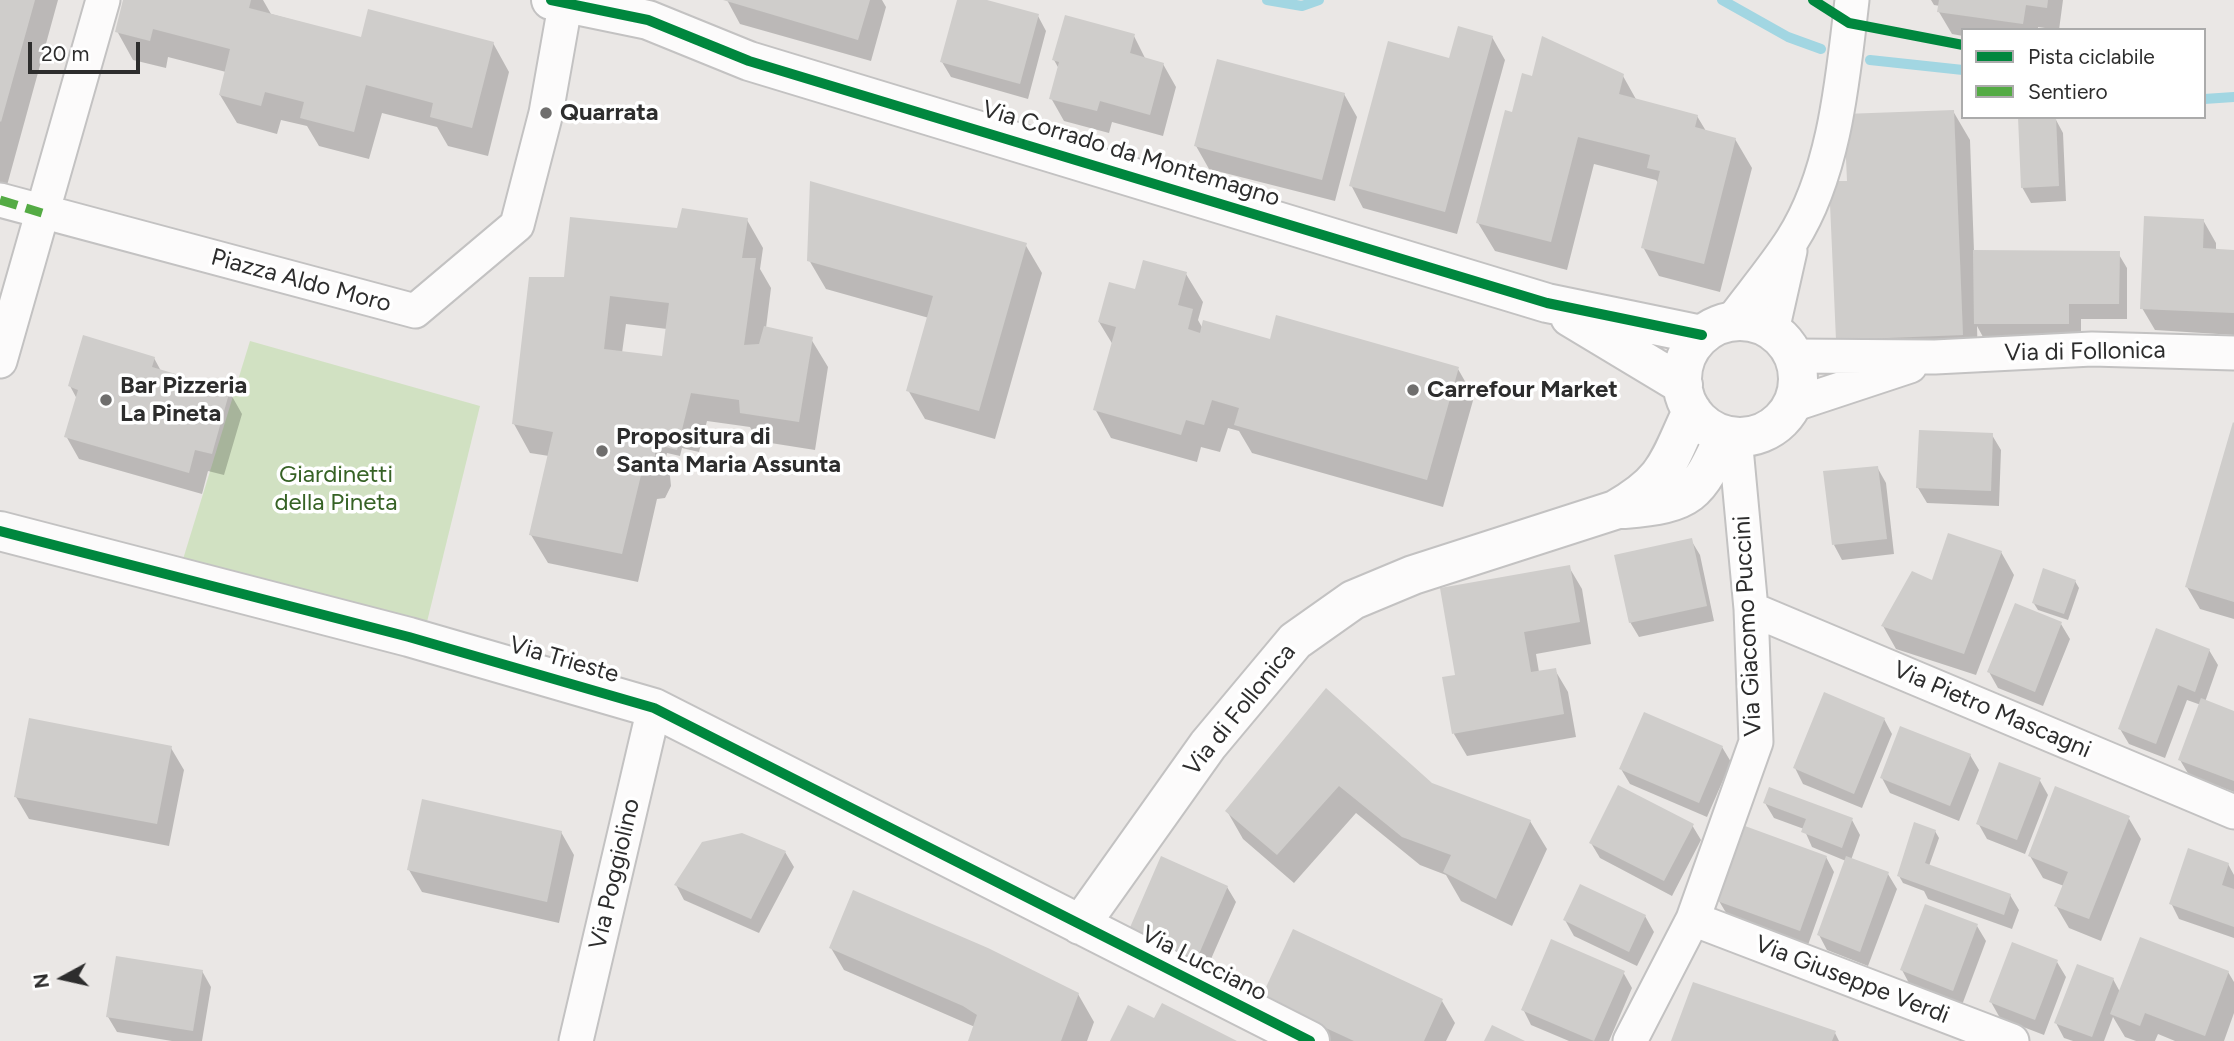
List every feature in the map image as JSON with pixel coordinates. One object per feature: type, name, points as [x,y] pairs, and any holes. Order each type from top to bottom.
[{"type":"street","points":[[0,361],[103,0]]},
{"type":"street","points":[[1793,239],[1783,343],[1798,377],[1792,405],[1780,421],[1764,432],[1730,436],[1707,426],[1687,398],[1686,358],[1716,328],[1793,239],[1814,192],[1832,134],[1852,0]]},
{"type":"street","name":"Piazza Aldo Moro","points":[[42,213],[415,311],[517,225],[544,125],[561,1]]},
{"type":"street","name":"Via Corrado da Montemagno","points":[[561,1],[648,20],[749,61],[1547,303],[1716,328]]},
{"type":"street","points":[[0,200],[42,213]]},
{"type":"street","name":"Via Corrado da Montemagno","points":[[1547,303],[1687,398]]},
{"type":"street","points":[[1716,328],[1752,322],[1783,343]]},
{"type":"street","name":"Via di Follonica","points":[[1783,343],[1935,357],[2092,349],[2234,353]]},
{"type":"street","name":"Via di Follonica","points":[[1792,405],[1935,357]]},
{"type":"street","name":"Via di Follonica","points":[[1615,510],[1657,482],[1687,398]]},
{"type":"street","name":"Via di Follonica","points":[[1080,925],[1208,746],[1295,640],[1353,600],[1413,575],[1615,510],[1662,505],[1684,498],[1703,481],[1730,436]]},
{"type":"street","name":"Via Giacomo Puccini","points":[[1630,1041],[1693,919],[1756,742],[1751,608],[1730,436]]},
{"type":"street","name":"Via Trieste","points":[[0,530],[409,637],[654,708],[1080,925]]},
{"type":"street","name":"Via Pietro Mascagni","points":[[1751,608],[2234,812]]},
{"type":"street","name":"Via Poggiolino","points":[[576,1041],[654,708]]},
{"type":"street","name":"Via Giuseppe Verdi","points":[[1693,919],[2012,1041]]},
{"type":"street","name":"Via Lucciano","points":[[1080,925],[1310,1041]]},
{"type":"green space","name":"Giardinetti della Pineta","points":[[250,341],[480,406],[424,634],[180,569]]},
{"type":"building","points":[[0,0],[35,0],[1,122],[0,121]]},
{"type":"building","points":[[123,0],[251,0],[249,8],[361,37],[368,9],[494,42],[472,128],[430,117],[433,103],[366,85],[354,132],[300,118],[304,102],[265,92],[261,106],[219,95],[230,49],[153,29],[150,41],[115,32]]},
{"type":"building","points":[[723,0],[870,0],[858,40]]},
{"type":"building","points":[[957,0],[987,0],[1039,14],[1020,84],[940,62]]},
{"type":"building","points":[[1939,0],[2048,0],[2047,8],[2026,5],[2023,24],[1937,12]]},
{"type":"building","points":[[1065,15],[1135,34],[1130,53],[1164,63],[1150,115],[1100,101],[1097,111],[1049,99],[1059,62],[1052,60]]},
{"type":"building","points":[[1458,26],[1493,36],[1445,212],[1349,186],[1388,41],[1449,58]]},
{"type":"building","points":[[1542,36],[1624,74],[1619,94],[1698,115],[1695,127],[1736,138],[1704,264],[1641,248],[1660,171],[1647,168],[1650,155],[1578,137],[1551,242],[1476,223],[1505,110],[1512,112],[1522,73],[1532,76]]},
{"type":"building","points":[[1217,59],[1345,93],[1322,180],[1194,146]]},
{"type":"building","points":[[1954,110],[1963,335],[1836,340],[1829,181],[1847,181],[1844,114]]},
{"type":"building","points":[[2018,119],[2056,119],[2059,186],[2021,188]]},
{"type":"building","points":[[810,181],[1027,243],[979,411],[906,391],[933,296],[807,261]]},
{"type":"building","points":[[682,208],[748,218],[742,258],[756,258],[744,345],[759,344],[764,326],[813,337],[799,422],[740,413],[739,400],[691,393],[677,450],[647,442],[655,446],[655,457],[650,470],[642,471],[622,554],[529,535],[553,432],[512,424],[529,277],[564,277],[570,217],[677,228]],"holes":[[[610,296],[669,303],[662,356],[604,349]]]},
{"type":"building","points":[[2144,216],[2204,219],[2203,248],[2234,250],[2234,313],[2140,309]]},
{"type":"building","points":[[1973,250],[2120,251],[2119,304],[2069,304],[2069,324],[1974,324]]},
{"type":"building","points":[[1143,260],[1187,272],[1178,305],[1193,309],[1188,329],[1200,333],[1203,320],[1270,339],[1276,315],[1459,367],[1427,480],[1234,425],[1239,408],[1212,400],[1204,425],[1186,420],[1181,435],[1093,410],[1116,327],[1098,322],[1109,282],[1135,289]]},
{"type":"building","points":[[83,335],[155,357],[152,367],[230,390],[212,454],[195,450],[189,473],[64,437],[78,390],[68,386]]},
{"type":"building","points":[[2234,423],[2234,602],[2185,587]]},
{"type":"building","points":[[1919,430],[1993,433],[1991,491],[1916,488]]},
{"type":"building","points":[[1878,466],[1887,539],[1832,545],[1823,471]]},
{"type":"building","points":[[1948,533],[2002,551],[1964,654],[1881,626],[1912,571],[1932,580]]},
{"type":"building","points":[[1692,538],[1707,606],[1629,623],[1614,555]]},
{"type":"building","points":[[1570,565],[1580,622],[1524,632],[1531,672],[1556,668],[1564,714],[1452,734],[1442,677],[1455,675],[1440,588]]},
{"type":"building","points":[[2043,568],[2076,580],[2064,614],[2032,603]]},
{"type":"building","points":[[2015,603],[2062,622],[2035,692],[1987,672]]},
{"type":"building","points":[[2156,628],[2210,649],[2195,692],[2178,685],[2156,744],[2118,729]]},
{"type":"building","points":[[1326,688],[1432,783],[1531,820],[1496,899],[1443,872],[1451,855],[1402,837],[1339,786],[1277,855],[1225,811]]},
{"type":"building","points":[[1824,692],[1885,718],[1854,794],[1793,768]]},
{"type":"building","points":[[2201,698],[2234,711],[2234,781],[2178,760]]},
{"type":"building","points":[[1644,712],[1723,746],[1699,803],[1619,769]]},
{"type":"building","points":[[29,718],[172,746],[157,824],[14,797]]},
{"type":"building","points":[[1900,726],[1971,754],[1950,806],[1880,778]]},
{"type":"building","points":[[1999,762],[2041,778],[2017,840],[1976,824]]},
{"type":"building","points":[[1618,785],[1694,824],[1664,881],[1589,843]]},
{"type":"building","points":[[2055,786],[2130,816],[2089,919],[2054,906],[2068,872],[2028,856]]},
{"type":"building","points":[[1769,787],[1853,818],[1842,848],[1801,832],[1806,819],[1763,803]]},
{"type":"building","points":[[422,799],[562,831],[547,902],[407,870]]},
{"type":"building","points":[[1914,822],[1936,830],[1925,863],[2011,894],[2004,915],[1897,876]]},
{"type":"building","points":[[1745,826],[1827,856],[1800,931],[1717,901]]},
{"type":"building","points":[[742,833],[786,851],[751,919],[674,885],[702,842]]},
{"type":"building","points":[[2188,848],[2229,863],[2222,885],[2234,889],[2234,927],[2169,904]]},
{"type":"building","points":[[1161,856],[1228,886],[1196,961],[1128,932]]},
{"type":"building","points":[[1846,856],[1889,872],[1860,952],[1817,935]]},
{"type":"building","points":[[1580,884],[1646,915],[1629,952],[1563,920]]},
{"type":"building","points":[[853,890],[988,948],[1079,993],[1061,1041],[968,1041],[977,1015],[963,1006],[829,948]]},
{"type":"building","points":[[1925,904],[1978,924],[1953,991],[1900,970]]},
{"type":"building","points":[[1293,929],[1443,999],[1424,1041],[1354,1041],[1261,998]]},
{"type":"building","points":[[2140,937],[2229,971],[2205,1036],[2145,1013],[2140,1026],[2110,1014]]},
{"type":"building","points":[[1551,939],[1625,971],[1594,1041],[1521,1010]]},
{"type":"building","points":[[2012,942],[2058,960],[2035,1020],[1989,1002]]},
{"type":"building","points":[[116,956],[203,970],[193,1031],[106,1017]]},
{"type":"building","points":[[2077,964],[2114,978],[2092,1037],[2054,1023]]},
{"type":"building","points":[[1693,982],[1836,1031],[1832,1041],[1671,1041]]},
{"type":"building","points":[[1162,1003],[1237,1041],[1110,1041],[1128,1005],[1154,1018]]},
{"type":"building","points":[[1492,1025],[1525,1041],[1484,1041]]},
{"type":"waterway","points":[[1267,0],[1302,6],[1319,0]]},
{"type":"waterway","points":[[1722,0],[1788,37],[1821,49]]},
{"type":"waterway","points":[[1870,60],[1961,70]]},
{"type":"waterway","points":[[2206,99],[2234,97]]},
{"type":"marked path","points":[[0,200],[42,213]]},
{"type":"cycle path","points":[[551,0],[648,20],[749,61],[1547,303],[1702,335]]},
{"type":"cycle path","points":[[1813,0],[1849,23],[1961,45]]},
{"type":"cycle path","points":[[0,531],[409,637],[654,708],[1310,1041]]},
{"type":"place","name":"Quarrata","points":[[546,113]]},
{"type":"place","name":"Carrefour Market","points":[[1413,390]]},
{"type":"place","name":"Bar Pizzeria La Pineta","points":[[106,400]]},
{"type":"place","name":"Propositura di Santa Maria Assunta","points":[[602,451]]}]
